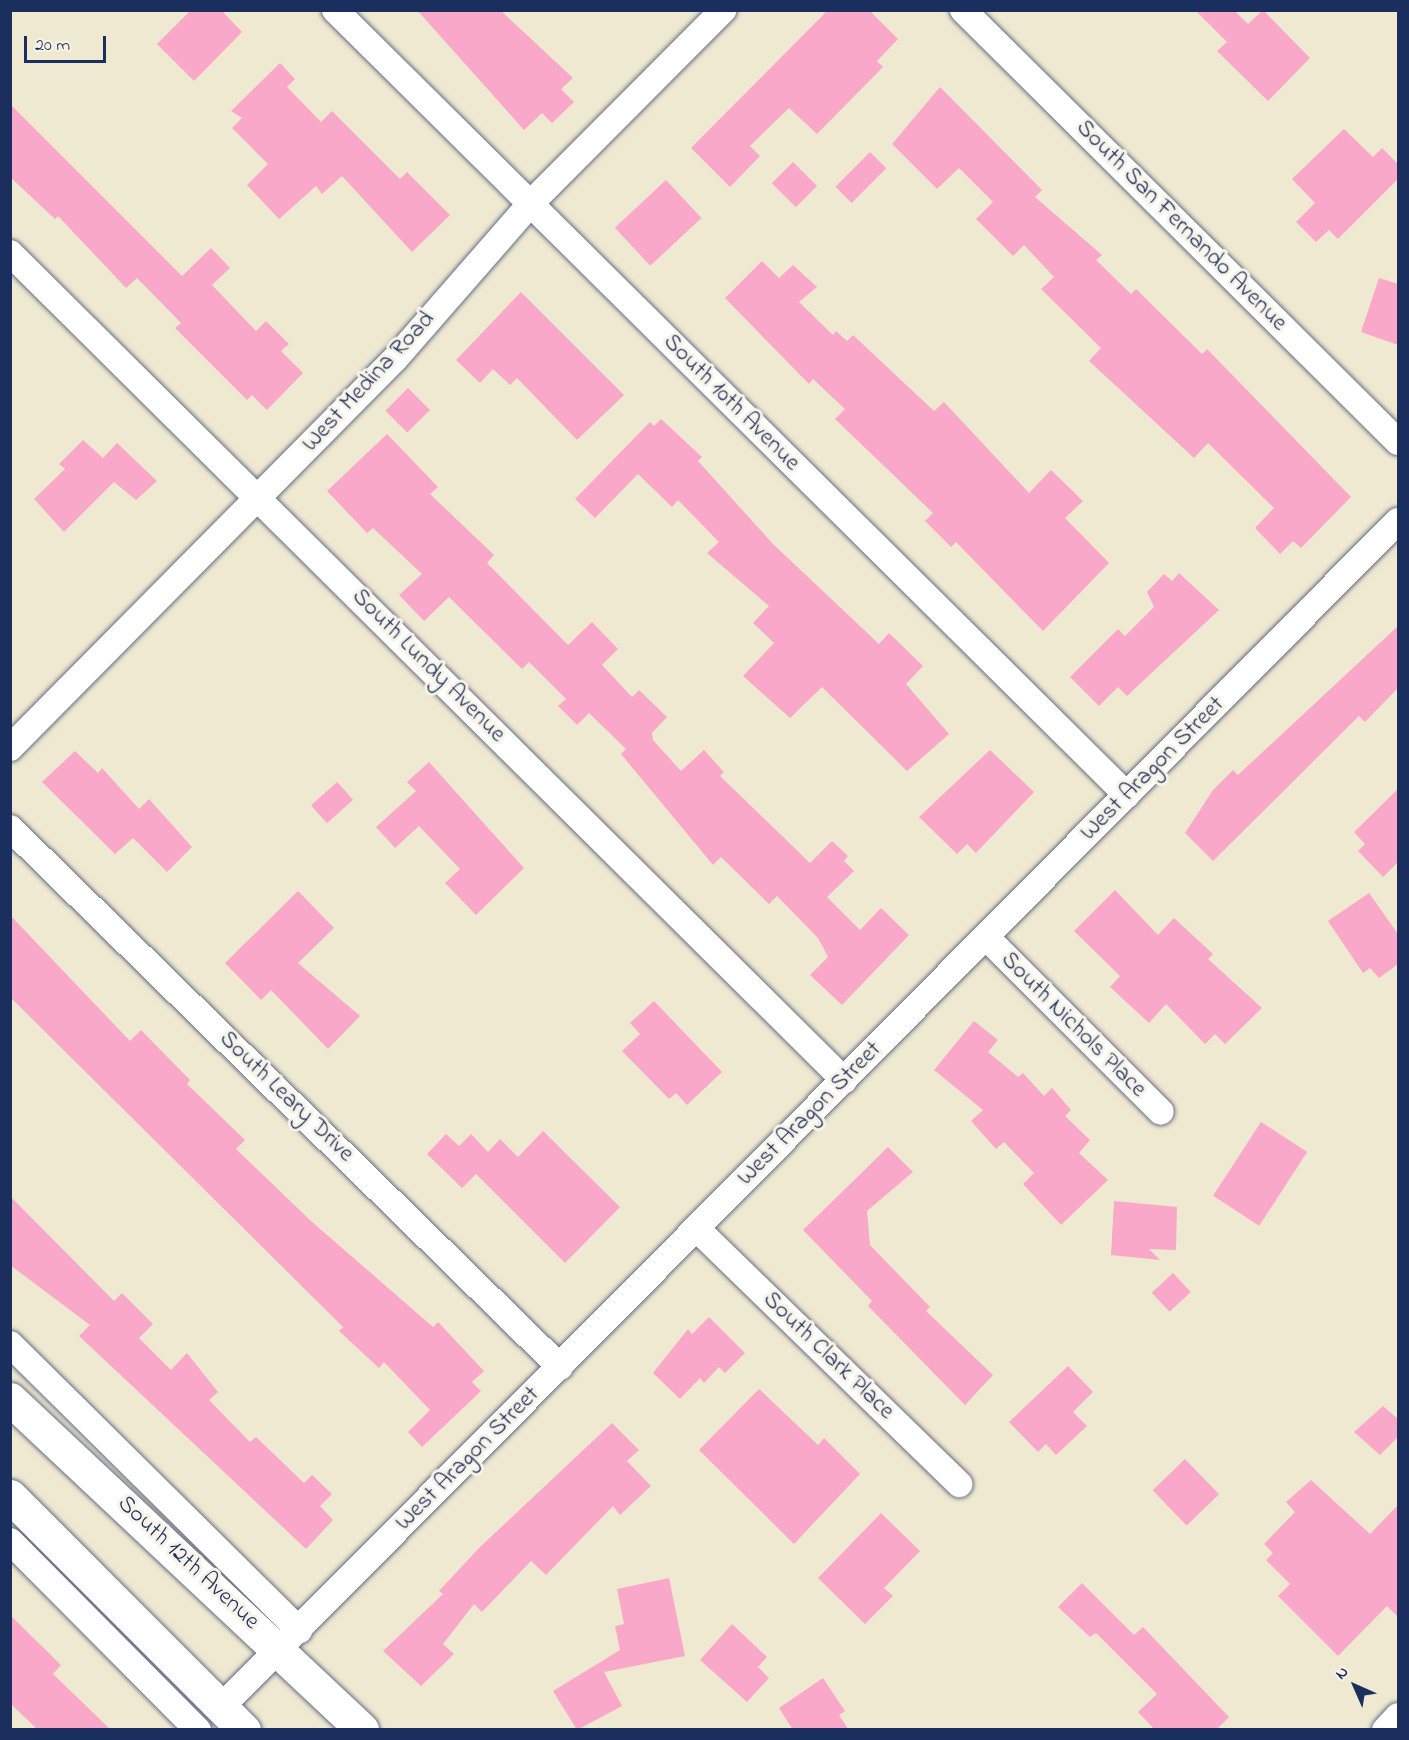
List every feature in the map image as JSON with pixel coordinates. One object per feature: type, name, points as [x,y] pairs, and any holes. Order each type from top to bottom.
[{"type":"street","name":"South 10th Avenue","points":[[335,10],[1127,795]]},
{"type":"street","name":"West Medina Road","points":[[10,748],[395,359],[530,204],[723,10]]},
{"type":"street","name":"South San Fernando Avenue","points":[[963,10],[1398,442]]},
{"type":"street","name":"South Lundy Avenue","points":[[10,253],[844,1080]]},
{"type":"street","name":"West Aragon Street","points":[[221,1707],[1398,521]]},
{"type":"street","name":"South Leary Drive","points":[[10,828],[560,1367]]},
{"type":"street","name":"South Nichols Place","points":[[986,937],[1161,1112]]},
{"type":"street","name":"South Clark Place","points":[[697,1228],[959,1484]]},
{"type":"street","name":"South 12th Avenue","points":[[10,1344],[289,1639],[362,1730]]},
{"type":"street","name":"South 12th Avenue","points":[[10,1399],[289,1639]]},
{"type":"street","points":[[10,1496],[244,1730]]},
{"type":"street","points":[[10,1541],[198,1730]]},
{"type":"street","points":[[1385,1730],[1398,1716]]},
{"type":"building","points":[[191,10],[221,10],[242,32],[194,81],[157,44]]},
{"type":"building","points":[[417,10],[500,10],[573,78],[561,89],[574,102],[552,123],[542,113],[524,130]]},
{"type":"building","points":[[828,10],[869,10],[898,39],[877,61],[883,67],[817,134],[789,108],[750,146],[760,156],[730,187],[691,148]]},
{"type":"building","points":[[1195,10],[1234,10],[1248,24],[1263,10],[1310,58],[1268,101],[1217,51],[1227,42]]},
{"type":"building","points":[[280,63],[295,79],[287,87],[321,122],[332,111],[400,179],[407,172],[450,215],[412,252],[342,176],[322,194],[316,186],[279,219],[247,185],[268,164],[232,128],[242,118],[231,111]]},
{"type":"building","points":[[940,87],[1042,190],[1035,197],[1102,255],[1096,260],[1131,294],[1136,289],[1202,354],[1207,349],[1351,497],[1301,548],[1293,541],[1280,554],[1255,528],[1274,508],[1208,443],[1194,458],[1089,361],[1101,348],[1041,289],[1054,277],[1024,245],[1013,256],[976,219],[993,202],[959,168],[937,189],[892,144]]},
{"type":"building","points":[[10,104],[182,276],[211,248],[230,268],[212,285],[256,331],[266,321],[289,344],[281,351],[303,373],[267,410],[252,395],[247,400],[175,328],[181,323],[137,278],[126,288],[58,216],[55,219],[10,177]]},
{"type":"building","points":[[1344,129],[1373,157],[1382,148],[1398,164],[1398,179],[1338,239],[1329,230],[1316,242],[1296,222],[1315,203],[1292,179]]},
{"type":"building","points":[[870,152],[886,168],[852,203],[835,187]]},
{"type":"building","points":[[793,162],[817,186],[796,207],[772,183]]},
{"type":"building","points":[[666,180],[701,218],[650,266],[615,228]]},
{"type":"building","points":[[762,261],[779,278],[793,265],[817,287],[799,302],[833,335],[836,331],[847,341],[853,335],[934,411],[944,402],[1029,493],[1051,470],[1083,501],[1065,518],[1109,563],[1043,631],[956,542],[951,547],[925,521],[933,513],[835,419],[845,409],[813,379],[809,384],[725,298]]},
{"type":"building","points":[[1379,278],[1398,284],[1398,345],[1361,332]]},
{"type":"building","points":[[521,292],[624,395],[577,440],[517,378],[510,385],[493,369],[480,383],[456,360]]},
{"type":"building","points":[[408,388],[430,410],[407,433],[385,411]]},
{"type":"building","points":[[661,419],[702,457],[698,461],[773,544],[879,644],[889,633],[923,666],[906,684],[949,734],[907,771],[822,687],[790,718],[743,676],[774,643],[753,623],[769,606],[707,553],[719,542],[678,500],[672,507],[638,474],[595,518],[575,499],[650,422],[654,426]]},
{"type":"building","points":[[387,434],[438,487],[430,494],[494,555],[487,563],[568,645],[592,622],[618,649],[602,665],[632,697],[639,690],[667,717],[652,733],[653,740],[681,771],[704,750],[724,772],[720,776],[810,863],[832,841],[848,856],[844,861],[854,871],[827,897],[860,930],[881,908],[909,935],[842,1005],[810,975],[828,957],[818,938],[777,896],[769,904],[721,857],[713,865],[621,754],[626,749],[589,713],[577,725],[558,706],[566,699],[529,662],[522,669],[449,597],[424,621],[399,595],[422,574],[373,528],[367,533],[327,491]]},
{"type":"building","points":[[83,440],[103,458],[117,443],[157,481],[136,500],[114,482],[64,532],[34,499],[65,469],[59,464]]},
{"type":"building","points":[[1179,573],[1219,610],[1127,696],[1118,687],[1099,706],[1070,677],[1118,629],[1125,636],[1154,607],[1147,592],[1164,574],[1172,581]]},
{"type":"building","points":[[1398,626],[1398,688],[1365,722],[1359,716],[1213,861],[1185,833],[1213,790],[1233,770],[1238,775]]},
{"type":"building","points":[[990,750],[1034,792],[976,853],[967,844],[957,854],[919,817]]},
{"type":"building","points":[[75,751],[98,773],[102,768],[139,809],[149,799],[192,847],[167,872],[133,838],[115,854],[42,782]]},
{"type":"building","points":[[429,762],[524,868],[476,915],[445,883],[460,869],[419,826],[395,848],[376,827],[416,791],[407,782]]},
{"type":"building","points":[[337,782],[353,800],[327,823],[311,805]]},
{"type":"building","points":[[1398,789],[1398,862],[1383,877],[1358,851],[1365,844],[1354,832]]},
{"type":"building","points":[[1115,890],[1158,935],[1174,918],[1213,954],[1208,959],[1262,1008],[1225,1044],[1215,1034],[1205,1044],[1166,1004],[1149,1023],[1110,987],[1120,976],[1074,931]]},
{"type":"building","points":[[298,891],[334,928],[298,963],[360,1016],[328,1049],[271,990],[261,1000],[225,963]]},
{"type":"building","points":[[1369,893],[1398,934],[1398,964],[1379,978],[1370,968],[1363,973],[1328,921]]},
{"type":"building","points":[[10,915],[130,1041],[141,1030],[190,1080],[187,1084],[245,1140],[236,1149],[311,1221],[433,1327],[438,1322],[484,1371],[472,1382],[481,1391],[422,1447],[408,1432],[430,1410],[384,1362],[379,1368],[339,1331],[343,1327],[10,997]]},
{"type":"building","points":[[654,1001],[722,1072],[687,1105],[676,1093],[669,1099],[622,1051],[640,1034],[630,1023]]},
{"type":"building","points":[[974,1021],[998,1040],[988,1052],[1018,1077],[1023,1073],[1044,1096],[1052,1088],[1071,1110],[1065,1116],[1090,1140],[1079,1153],[1108,1180],[1061,1225],[1023,1184],[1034,1173],[1004,1142],[996,1149],[971,1121],[983,1110],[934,1070]]},
{"type":"building","points":[[1261,1122],[1307,1152],[1259,1226],[1213,1196]]},
{"type":"building","points":[[543,1131],[620,1207],[565,1263],[476,1174],[462,1188],[427,1154],[446,1134],[459,1146],[471,1134],[488,1152],[500,1139],[518,1157]]},
{"type":"building","points":[[888,1147],[913,1172],[867,1211],[870,1245],[930,1307],[926,1311],[993,1375],[965,1405],[868,1306],[872,1301],[803,1230]]},
{"type":"building","points":[[10,1196],[114,1301],[122,1293],[153,1324],[139,1338],[171,1370],[187,1353],[218,1392],[209,1400],[250,1442],[256,1437],[304,1483],[312,1475],[332,1494],[320,1506],[333,1520],[306,1549],[79,1336],[90,1325],[10,1265]]},
{"type":"building","points":[[1114,1201],[1177,1207],[1176,1250],[1149,1249],[1160,1260],[1111,1255]]},
{"type":"building","points":[[1173,1273],[1191,1292],[1170,1312],[1152,1293]]},
{"type":"building","points":[[709,1317],[745,1353],[725,1373],[719,1367],[704,1383],[700,1378],[680,1399],[653,1373],[688,1329],[692,1334]]},
{"type":"building","points":[[1068,1366],[1093,1392],[1073,1412],[1087,1426],[1056,1455],[1046,1444],[1038,1452],[1009,1422]]},
{"type":"building","points":[[759,1389],[818,1445],[824,1438],[860,1474],[794,1544],[699,1450]]},
{"type":"building","points":[[1383,1406],[1398,1419],[1398,1437],[1380,1455],[1354,1432]]},
{"type":"building","points":[[612,1423],[639,1450],[627,1461],[651,1486],[620,1515],[613,1506],[546,1575],[531,1561],[482,1612],[474,1604],[443,1644],[454,1654],[421,1686],[383,1651],[443,1594],[439,1591],[478,1549]]},
{"type":"building","points":[[1185,1459],[1219,1494],[1187,1526],[1153,1490]]},
{"type":"building","points":[[1311,1480],[1370,1534],[1398,1505],[1398,1617],[1387,1606],[1338,1656],[1278,1596],[1290,1584],[1266,1560],[1273,1553],[1264,1544],[1295,1512],[1286,1502]]},
{"type":"building","points":[[881,1513],[920,1551],[884,1588],[893,1596],[865,1624],[818,1578]]},
{"type":"building","points":[[669,1578],[685,1656],[604,1672],[622,1706],[577,1730],[553,1691],[620,1650],[615,1626],[624,1624],[617,1589]]},
{"type":"building","points":[[1082,1583],[1134,1635],[1143,1627],[1229,1717],[1216,1730],[1155,1730],[1138,1712],[1157,1694],[1096,1633],[1090,1637],[1058,1607]]},
{"type":"building","points":[[10,1615],[61,1665],[53,1674],[111,1730],[38,1730],[10,1703]]},
{"type":"building","points":[[732,1624],[767,1657],[758,1667],[769,1678],[747,1702],[700,1660]]},
{"type":"building","points":[[823,1678],[845,1711],[839,1715],[849,1730],[793,1730],[779,1708]]}]
